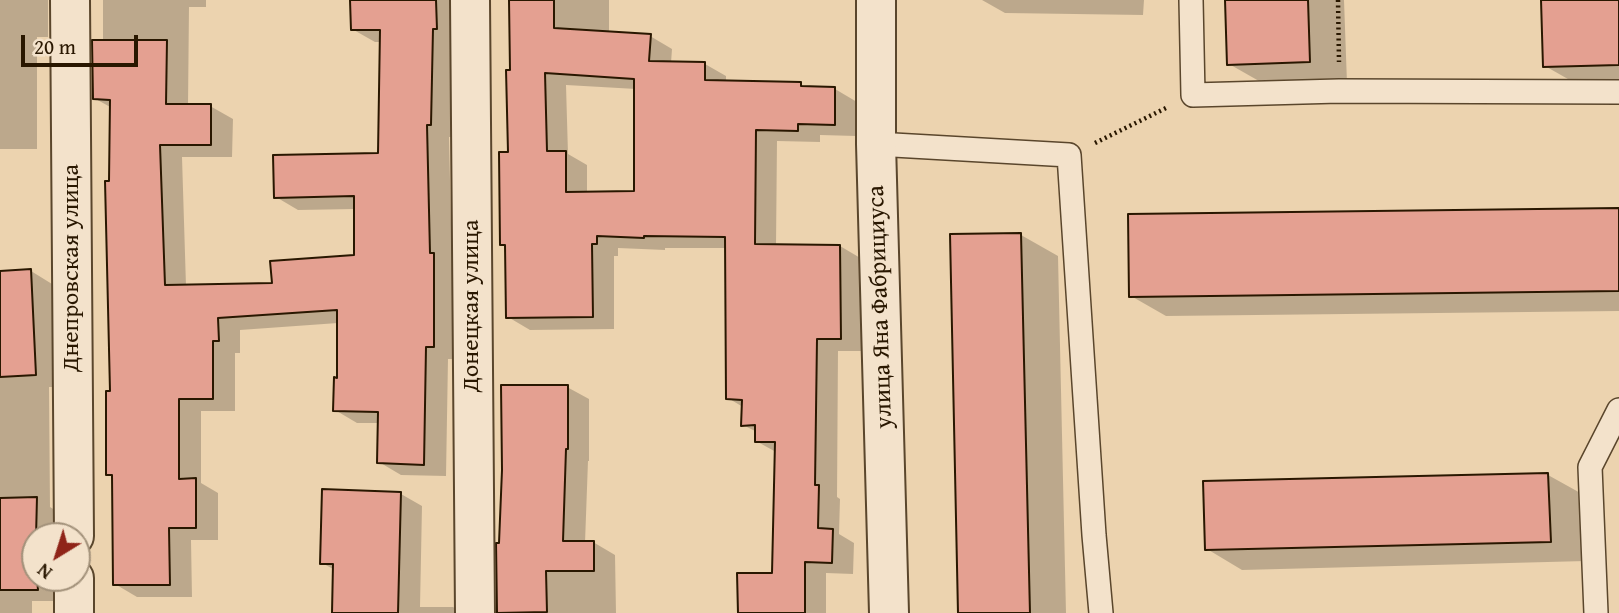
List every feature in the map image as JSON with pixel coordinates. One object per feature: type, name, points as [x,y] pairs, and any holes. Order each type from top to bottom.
[{"type":"street","name":"Днепровская улица","points":[[70,0],[74,522]]},
{"type":"street","name":"Донецкая улица","points":[[470,0],[475,613]]},
{"type":"street","name":"улица Яна Фабрициуса","points":[[876,0],[876,144],[889,613]]},
{"type":"street","points":[[74,592],[74,613]]},
{"type":"lane","points":[[1191,0],[1193,95],[1339,91],[1619,92]]},
{"type":"lane","points":[[876,144],[1069,155],[1101,613]]},
{"type":"lane","points":[[1596,613],[1590,467],[1619,410]]},
{"type":"path","points":[[1338,0],[1339,91]]},
{"type":"path","points":[[1069,155],[1193,95]]},
{"type":"building","points":[[350,0],[436,0],[437,29],[433,29],[431,125],[427,125],[430,253],[434,253],[434,347],[426,347],[424,465],[377,463],[378,412],[333,411],[334,377],[337,378],[337,310],[218,318],[219,341],[213,341],[213,399],[179,399],[179,479],[196,478],[196,528],[169,528],[170,585],[113,585],[112,475],[106,475],[106,391],[110,391],[105,181],[109,181],[110,100],[93,99],[92,40],[167,40],[166,104],[211,104],[211,145],[160,145],[165,285],[272,283],[270,261],[354,255],[354,196],[274,198],[273,155],[378,153],[380,30],[351,30]]},
{"type":"building","points":[[509,0],[554,0],[554,28],[651,34],[649,61],[705,62],[705,80],[801,82],[801,86],[835,87],[835,125],[798,124],[798,131],[756,130],[755,244],[840,245],[841,339],[817,339],[815,485],[819,485],[818,528],[833,529],[832,563],[805,562],[805,613],[738,613],[737,573],[772,573],[775,442],[755,442],[755,425],[741,426],[742,400],[726,399],[725,237],[597,236],[597,244],[592,244],[593,317],[506,318],[505,245],[500,245],[499,152],[508,152],[506,70],[510,70]],"holes":[[[545,73],[634,79],[634,191],[566,192],[566,151],[547,151]]]},
{"type":"building","points":[[1225,0],[1308,0],[1310,62],[1227,65]]},
{"type":"building","points":[[1541,0],[1619,0],[1619,65],[1543,67]]},
{"type":"building","points":[[1619,208],[1619,291],[1129,297],[1128,214]]},
{"type":"building","points":[[1021,233],[1030,613],[958,613],[950,234]]},
{"type":"building","points":[[31,269],[36,375],[0,377],[0,271]]},
{"type":"building","points":[[501,385],[568,385],[563,541],[594,541],[594,571],[546,571],[547,612],[497,613],[496,543],[499,543],[502,470]]},
{"type":"building","points":[[1548,473],[1551,542],[1205,550],[1203,481]]},
{"type":"building","points":[[322,489],[401,492],[398,613],[332,613],[333,564],[320,564]]},
{"type":"building","points":[[37,497],[36,522],[21,522],[21,590],[0,590],[0,498]]}]
